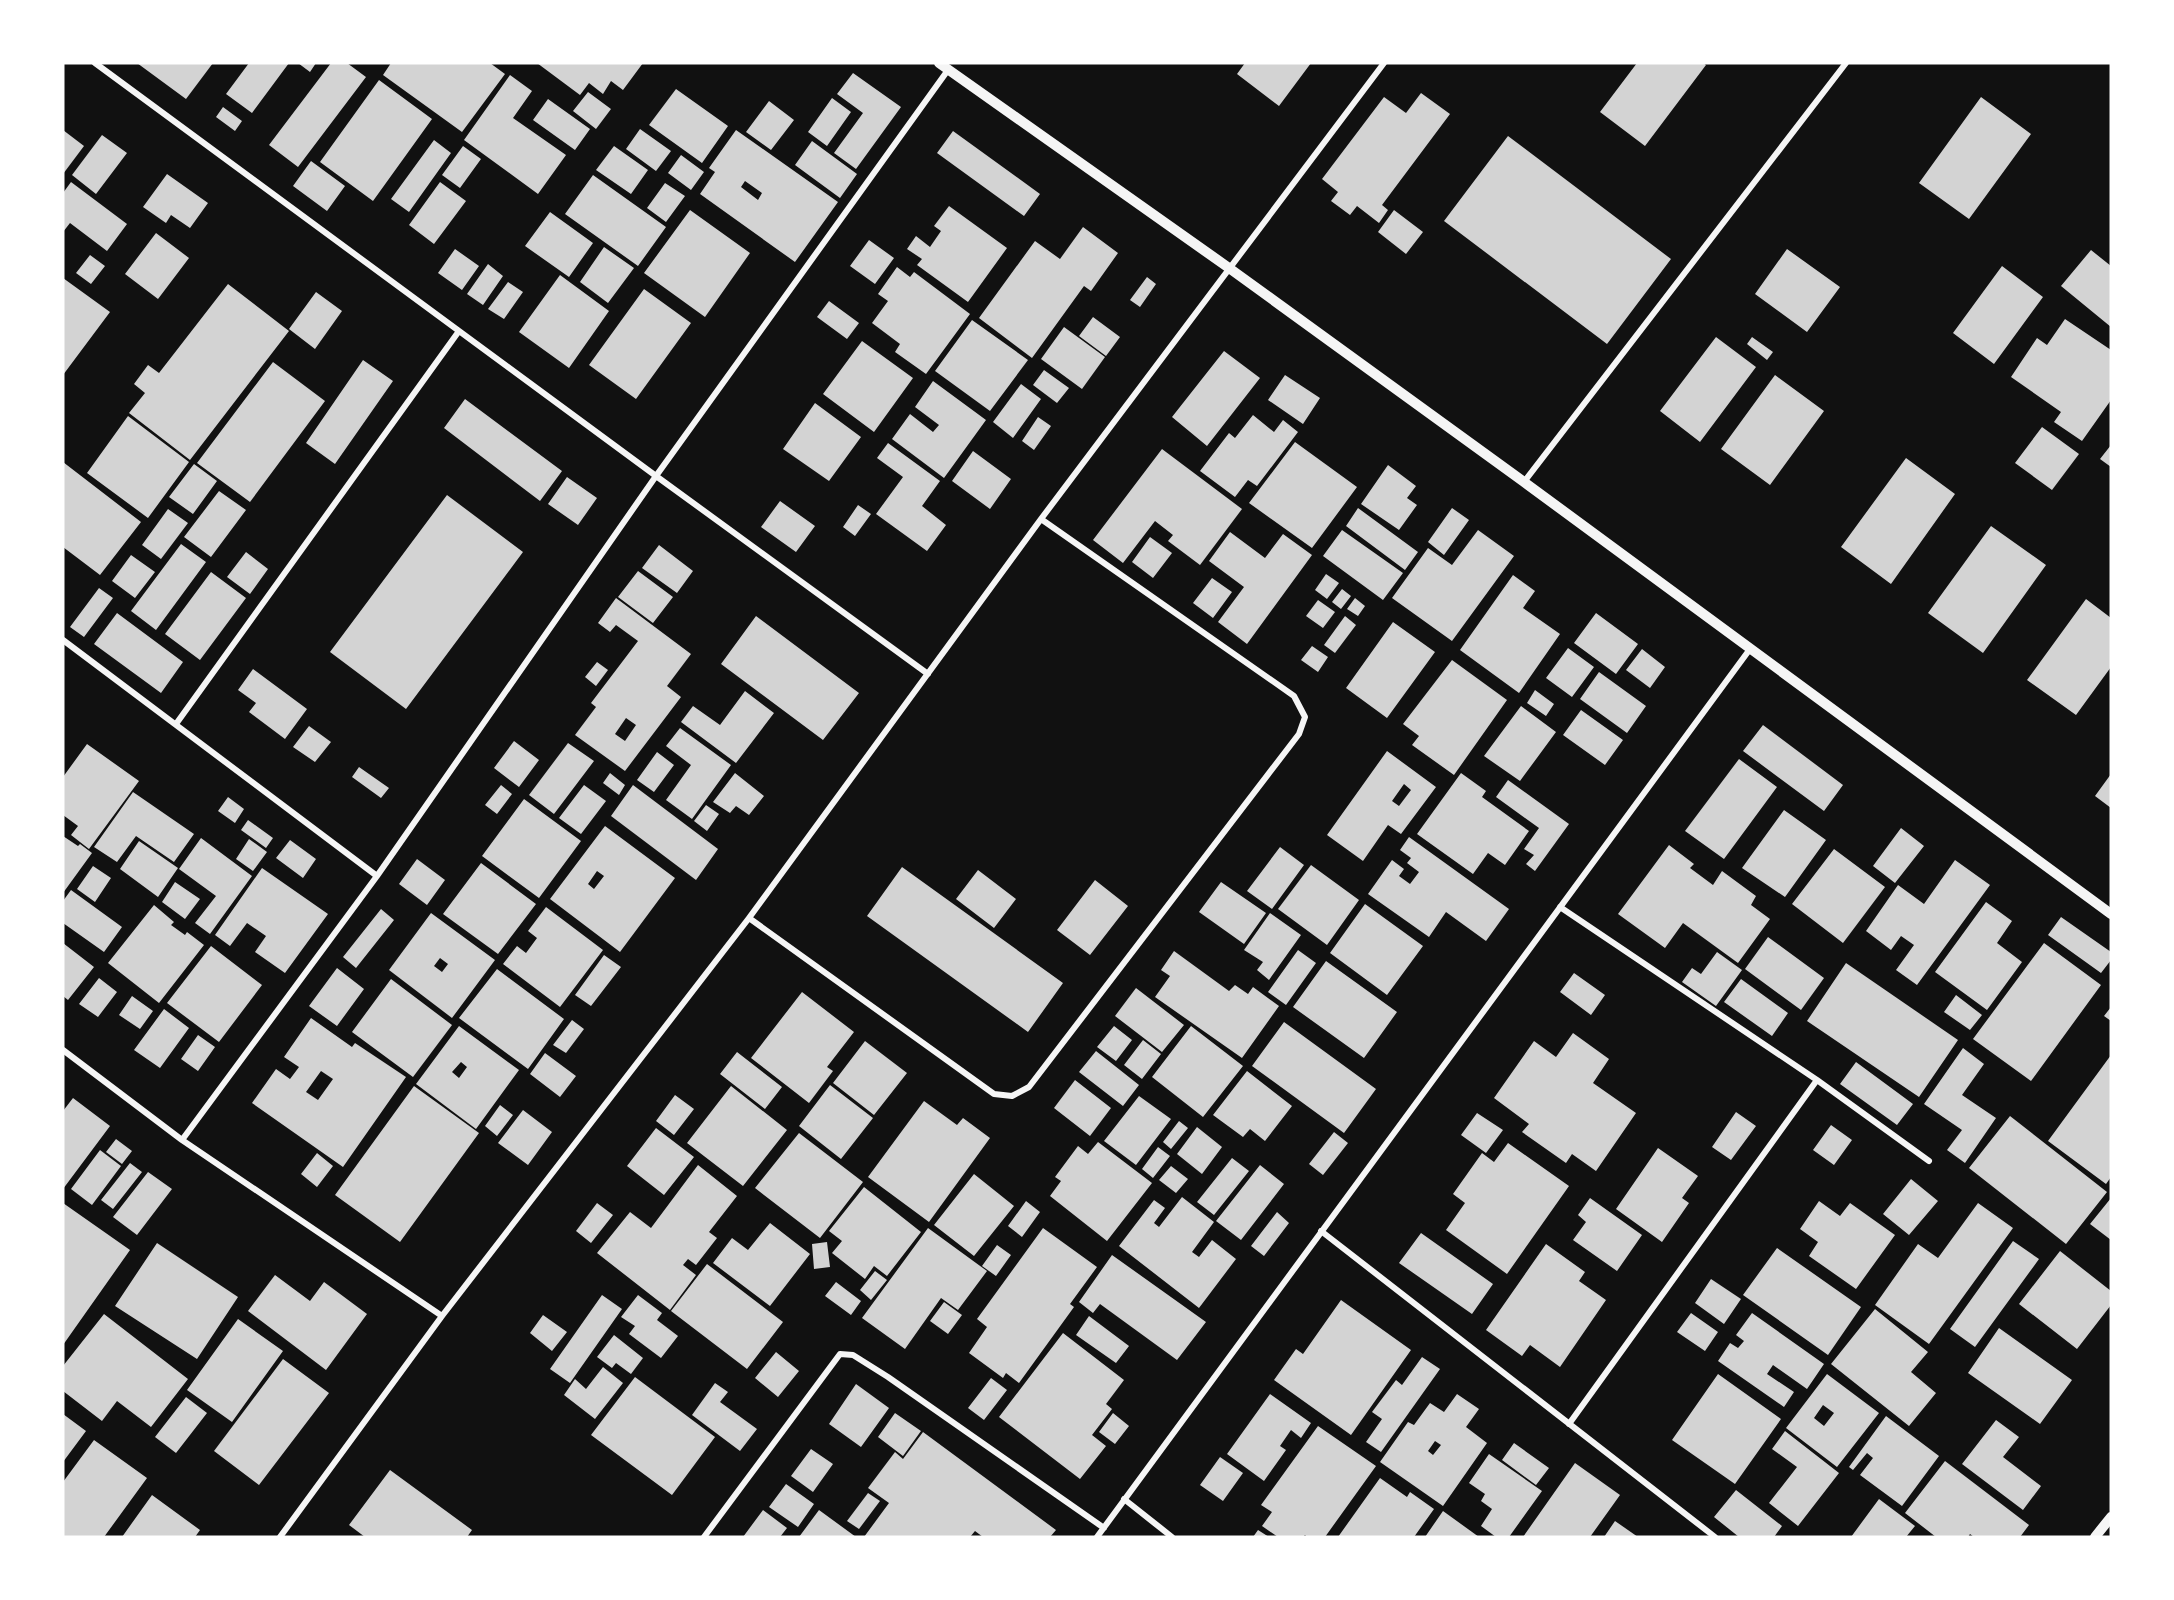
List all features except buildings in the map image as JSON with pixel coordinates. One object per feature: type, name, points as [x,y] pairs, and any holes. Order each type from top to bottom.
[{"type":"street","points":[[95,63],[656,477],[928,674]]},
{"type":"street","points":[[939,63],[1229,268],[1524,482],[2111,914]]},
{"type":"street","points":[[280,1537],[442,1316],[749,918],[1041,519],[1384,63]]},
{"type":"street","points":[[1524,482],[1846,63]]},
{"type":"street","points":[[182,1140],[377,876],[656,477],[948,70]]},
{"type":"street","points":[[176,724],[459,332]]},
{"type":"street","points":[[749,918],[993,1094],[1012,1096],[1029,1087],[1299,734],[1305,717],[1294,696],[1041,519]]},
{"type":"street","points":[[63,640],[377,876]]},
{"type":"street","points":[[1097,1537],[1750,649]]},
{"type":"street","points":[[1560,907],[1817,1080],[1929,1161]]},
{"type":"street","points":[[63,1050],[182,1140],[442,1316]]},
{"type":"street","points":[[1569,1424],[1817,1080]]},
{"type":"street","points":[[1321,1231],[1715,1537]]},
{"type":"street","points":[[704,1537],[840,1354],[853,1355],[888,1377],[1104,1528]]},
{"type":"street","points":[[1124,1499],[1172,1537]]},
{"type":"street","points":[[2095,1537],[2111,1517]]}]
